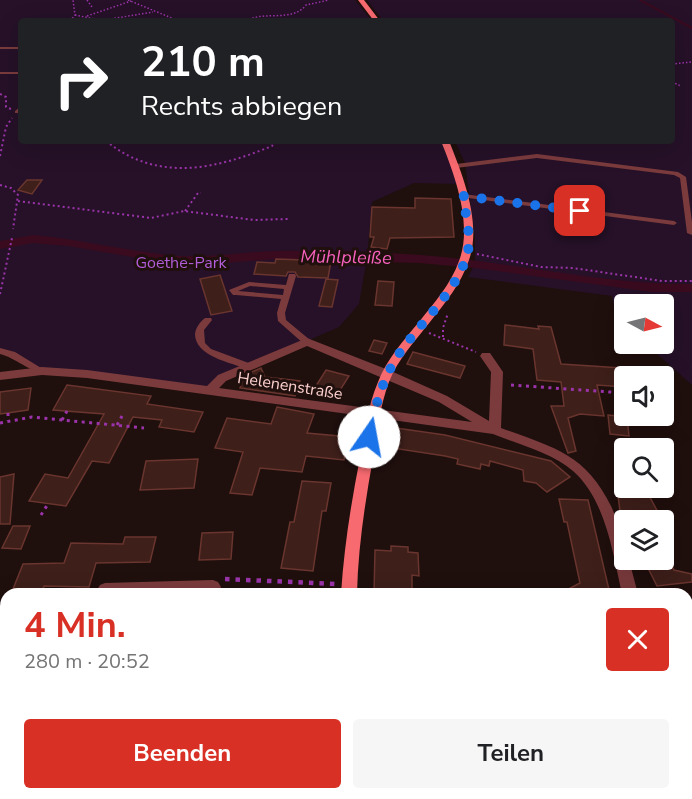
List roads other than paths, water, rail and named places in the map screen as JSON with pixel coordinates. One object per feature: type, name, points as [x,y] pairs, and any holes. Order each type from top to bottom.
[{"type":"main road","points":[[361,0],[375,18]]},
{"type":"main road","points":[[349,588],[353,539],[373,415],[387,374],[404,347],[444,296],[467,254],[463,196],[456,166],[446,144]]},
{"type":"street","points":[[210,390],[222,378],[307,342],[443,399],[495,430],[497,372],[486,356]]},
{"type":"street","points":[[0,376],[42,371]]},
{"type":"street","name":"Helenenstraße","points":[[42,371],[87,374],[210,390],[373,415],[495,430],[557,455],[579,469],[594,487],[608,515],[628,588]]},
{"type":"street","points":[[202,588],[213,587]]},
{"type":"lane","points":[[0,48],[18,48]]},
{"type":"lane","points":[[0,73],[18,73]]},
{"type":"lane","points":[[456,166],[537,156],[676,173],[683,177],[690,233]]},
{"type":"lane","points":[[463,196],[674,223]]},
{"type":"lane","points":[[292,276],[285,297],[282,321],[307,342]]},
{"type":"lane","points":[[285,297],[236,293],[233,290],[249,284],[288,287]]},
{"type":"lane","points":[[208,320],[199,330],[201,344],[208,351],[251,367]]},
{"type":"lane","points":[[0,351],[12,354],[42,371]]},
{"type":"waterway","points":[[640,0],[673,18]]},
{"type":"waterway","points":[[675,19],[692,28]]},
{"type":"waterway","name":"Mühlpleiße","points":[[0,245],[33,239],[68,242],[168,259],[212,260],[276,255],[419,259],[475,264],[652,288],[692,288]]},
{"type":"park label","name":"Goethe-Park","points":[[181,263]]}]
